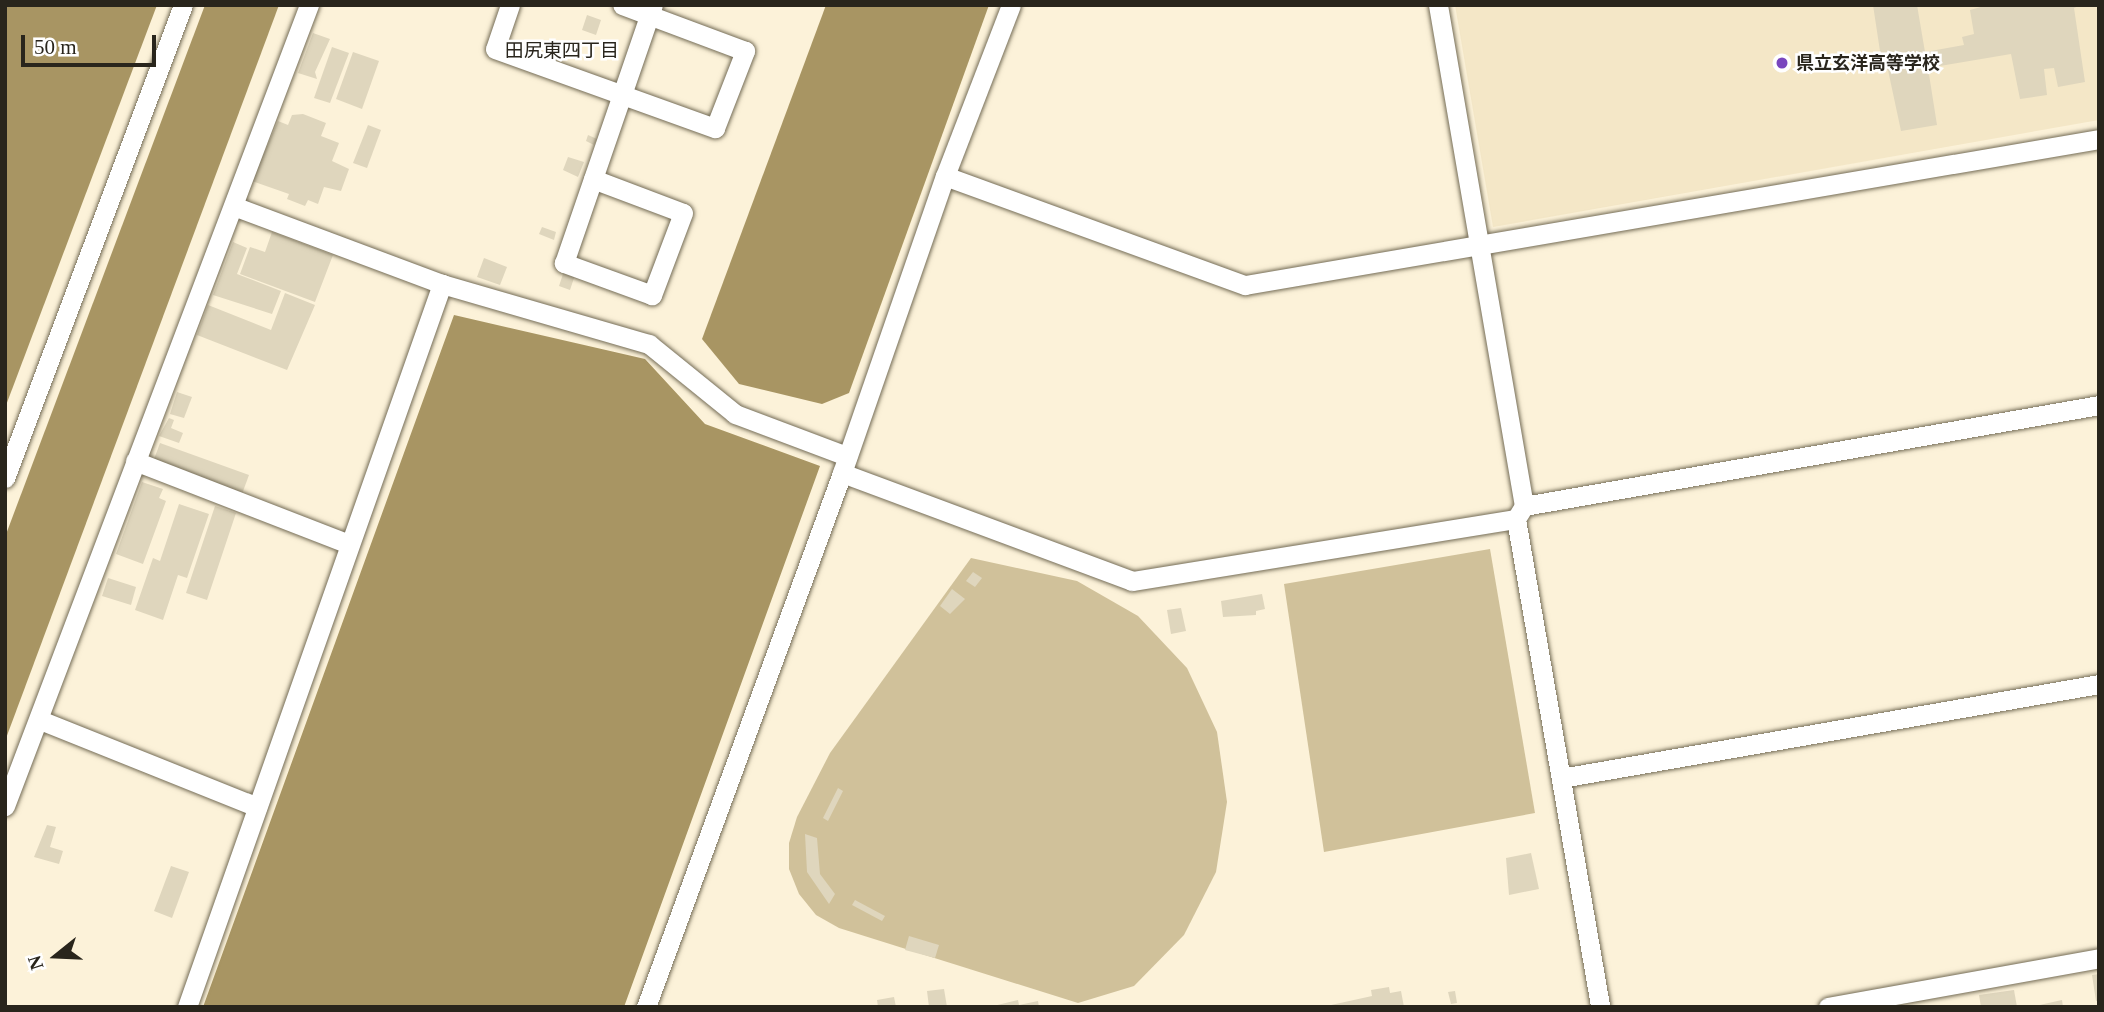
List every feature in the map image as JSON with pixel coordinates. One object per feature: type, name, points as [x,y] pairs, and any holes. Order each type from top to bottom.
[{"type":"street","points":[[5,478],[183,5]]},
{"type":"street","points":[[5,806],[40,720],[135,461],[236,207],[309,5]]},
{"type":"street","points":[[510,5],[495,49],[715,128],[745,51],[651,10],[622,5]]},
{"type":"street","points":[[646,1007],[844,464],[945,176],[1011,5]]},
{"type":"street","points":[[1437,5],[1479,246],[1561,778],[1600,1007]]},
{"type":"street","points":[[593,179],[683,213],[652,295],[564,263],[651,10]]},
{"type":"street","points":[[945,176],[1245,285],[2099,139]]},
{"type":"street","points":[[236,207],[442,284],[649,344],[734,414],[844,464],[1132,581],[2099,405]]},
{"type":"street","points":[[187,1007],[442,284]]},
{"type":"street","points":[[135,461],[349,544]]},
{"type":"street","points":[[1561,778],[2099,684]]},
{"type":"street","points":[[40,720],[257,807]]},
{"type":"street","points":[[1828,1007],[1912,999],[2099,958]]},
{"type":"shaded area","points":[[5,5],[157,5],[5,408]]},
{"type":"shaded area","points":[[205,5],[279,5],[5,741],[5,537]]},
{"type":"shaded area","points":[[826,5],[989,5],[849,393],[822,404],[739,384],[702,339]]},
{"type":"shaded area","name":"県立玄洋高等学校","points":[[1455,5],[2099,5],[2099,120],[1493,227]]},
{"type":"shaded area","points":[[454,315],[645,359],[705,424],[820,466],[624,1007],[203,1007]]},
{"type":"shaded area","points":[[1490,549],[1535,813],[1324,852],[1284,584]]},
{"type":"shaded area","points":[[971,558],[1077,581],[1138,616],[1187,668],[1217,732],[1227,802],[1216,872],[1184,935],[1134,986],[1078,1003],[839,928],[816,915],[799,894],[789,869],[789,843],[797,817],[830,753]]},
{"type":"building","points":[[1873,5],[1917,5],[1925,52],[1964,45],[1962,37],[1974,34],[1970,10],[1988,5],[2081,5],[2074,8],[2085,82],[2058,87],[2054,68],[2044,69],[2047,95],[2020,99],[2011,54],[1928,68],[1937,125],[1901,131],[1888,70],[1883,71]]},
{"type":"building","points":[[587,15],[601,20],[596,35],[582,30]]},
{"type":"building","points":[[313,33],[330,39],[315,72],[317,79],[298,73]]},
{"type":"building","points":[[332,47],[349,53],[330,103],[314,98]]},
{"type":"building","points":[[353,52],[379,61],[362,109],[336,99]]},
{"type":"building","points":[[303,114],[326,123],[321,136],[339,143],[332,161],[349,169],[341,191],[324,187],[318,204],[308,200],[305,206],[287,199],[289,194],[252,181],[278,121],[288,125],[292,115]]},
{"type":"building","points":[[368,125],[381,130],[367,168],[353,163]]},
{"type":"building","points":[[588,135],[597,139],[594,145],[586,141]]},
{"type":"building","points":[[568,157],[584,162],[578,177],[563,170]]},
{"type":"building","points":[[542,227],[556,232],[554,240],[539,234]]},
{"type":"building","points":[[272,232],[333,255],[315,302],[240,274],[250,247],[265,252]]},
{"type":"building","points":[[233,242],[247,248],[237,274],[281,291],[272,314],[213,295]]},
{"type":"building","points":[[484,258],[507,267],[500,285],[477,277]]},
{"type":"building","points":[[565,268],[576,272],[570,290],[559,286]]},
{"type":"building","points":[[285,293],[315,305],[287,370],[197,335],[208,305],[271,330]]},
{"type":"building","points":[[177,392],[192,397],[184,418],[170,414]]},
{"type":"building","points":[[169,418],[174,420],[171,428],[183,433],[179,443],[159,436]]},
{"type":"building","points":[[160,443],[249,475],[242,494],[153,462]]},
{"type":"building","points":[[142,482],[163,489],[159,498],[166,501],[143,564],[116,554]]},
{"type":"building","points":[[179,504],[209,514],[187,578],[178,575],[163,620],[135,610],[153,558],[160,561]]},
{"type":"building","points":[[215,506],[236,513],[207,600],[186,593]]},
{"type":"building","points":[[973,572],[982,578],[975,587],[966,581]]},
{"type":"building","points":[[108,578],[136,587],[131,605],[102,596]]},
{"type":"building","points":[[952,589],[965,599],[950,614],[940,606]]},
{"type":"building","points":[[1262,594],[1265,609],[1256,611],[1256,615],[1223,617],[1221,601]]},
{"type":"building","points":[[1181,608],[1186,631],[1171,634],[1167,610]]},
{"type":"building","points":[[838,788],[843,791],[828,821],[823,818]]},
{"type":"building","points":[[47,825],[56,827],[50,847],[63,851],[59,864],[34,857]]},
{"type":"building","points":[[805,834],[817,838],[820,874],[835,894],[829,904],[807,872]]},
{"type":"building","points":[[1531,853],[1539,889],[1509,895],[1506,858]]},
{"type":"building","points":[[171,866],[189,872],[172,918],[154,911]]},
{"type":"building","points":[[855,900],[885,916],[882,921],[852,905]]},
{"type":"building","points":[[909,936],[939,945],[935,958],[905,950]]},
{"type":"building","points":[[2099,974],[2099,1000],[2096,1001],[2092,975]]},
{"type":"building","points":[[1389,987],[1390,993],[1401,991],[1404,1007],[1322,1007],[1372,996],[1371,990]]},
{"type":"building","points":[[944,989],[947,1007],[929,1007],[927,991]]},
{"type":"building","points":[[2014,990],[2017,1007],[1981,1007],[1979,995]]},
{"type":"building","points":[[1455,991],[1457,1003],[1451,1004],[1448,992]]},
{"type":"building","points":[[894,997],[896,1007],[878,1007],[877,1000]]},
{"type":"building","points":[[1018,1000],[1019,1005],[1038,1001],[1039,1007],[989,1007]]},
{"type":"building","points":[[2062,1000],[2063,1007],[2035,1006]]},
{"type":"place","name":"県立玄洋高等学校","points":[[1782,63]]},
{"type":"district","name":"田尻東四丁目","points":[[562,51]]}]
